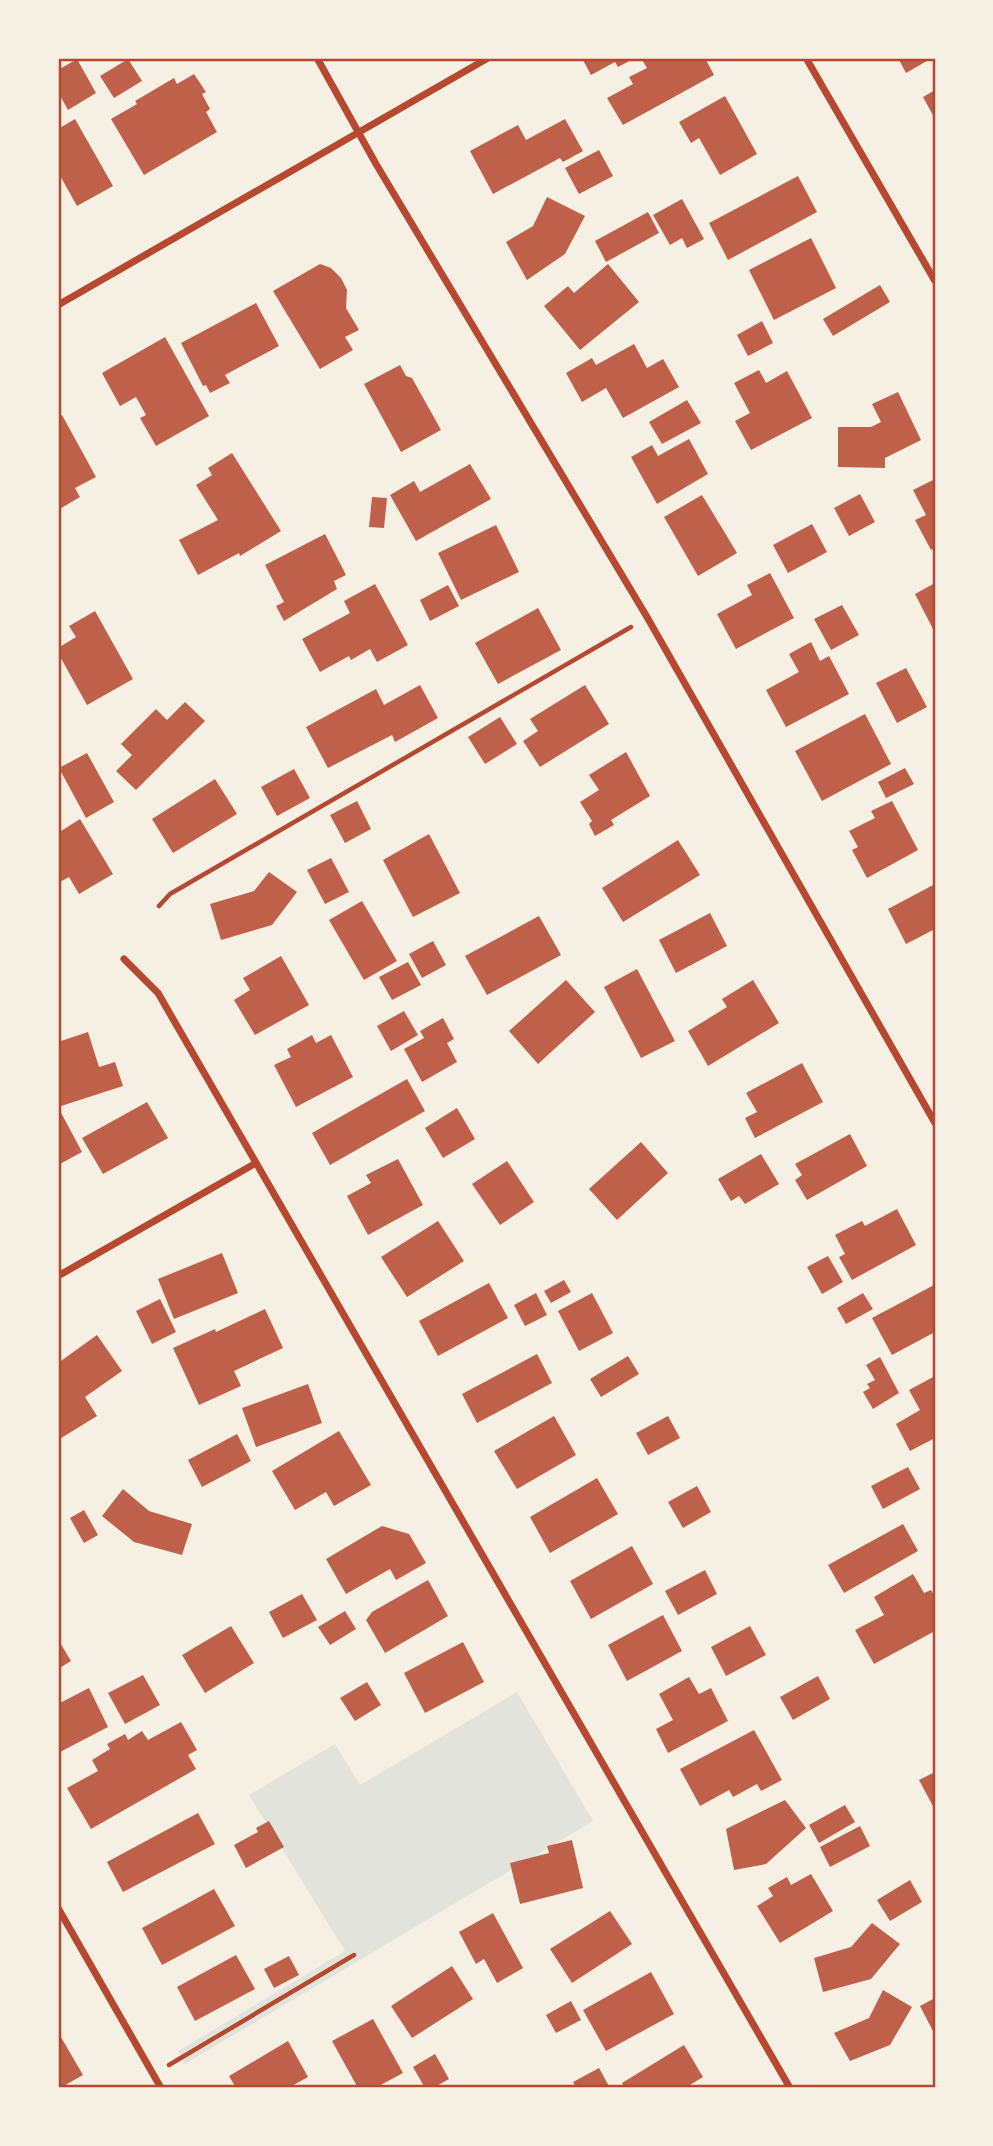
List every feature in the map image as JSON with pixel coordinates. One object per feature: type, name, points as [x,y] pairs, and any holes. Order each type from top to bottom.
[{"type":"street","points":[[317,58],[358,132],[647,617],[935,1123]]},
{"type":"street","points":[[58,305],[488,58]]},
{"type":"street","points":[[807,58],[935,281]]},
{"type":"street","points":[[124,959],[158,993],[790,2088]]},
{"type":"street","points":[[58,1276],[256,1163]]},
{"type":"street","points":[[58,1908],[161,2088]]},
{"type":"path","points":[[159,906],[170,894],[647,617]]},
{"type":"path","points":[[153,2075],[354,1955]]},
{"type":"shaded area","points":[[517,1692],[593,1821],[185,2064],[178,2051],[345,1951],[249,1795],[335,1744],[360,1785]]},
{"type":"building","points":[[635,58],[618,67],[615,62],[591,75],[583,60]]},
{"type":"building","points":[[641,58],[705,58],[714,75],[623,125],[607,98],[633,84],[629,77],[647,68]]},
{"type":"building","points":[[898,58],[932,58],[906,73]]},
{"type":"building","points":[[77,59],[96,93],[68,110],[58,92],[58,70]]},
{"type":"building","points":[[128,59],[142,81],[114,98],[100,76]]},
{"type":"building","points":[[194,74],[206,92],[202,94],[210,109],[206,112],[217,132],[144,175],[111,119],[174,78],[177,84]]},
{"type":"building","points":[[935,90],[935,119],[923,97]]},
{"type":"building","points":[[725,96],[757,154],[720,175],[699,138],[691,143],[679,122]]},
{"type":"building","points":[[75,119],[113,186],[77,206],[58,172],[58,129]]},
{"type":"building","points":[[565,119],[583,151],[563,162],[560,158],[493,194],[470,151],[518,125],[526,140]]},
{"type":"building","points":[[599,150],[613,176],[579,194],[565,168]]},
{"type":"building","points":[[798,176],[817,212],[728,260],[709,223]]},
{"type":"building","points":[[547,197],[585,216],[565,254],[527,280],[506,242],[533,226]]},
{"type":"building","points":[[682,199],[704,239],[687,248],[682,238],[670,245],[653,215]]},
{"type":"building","points":[[648,212],[659,233],[606,262],[595,241]]},
{"type":"building","points":[[811,238],[836,288],[774,320],[749,270]]},
{"type":"building","points":[[320,264],[331,268],[341,278],[347,290],[346,308],[359,330],[345,337],[353,350],[320,369],[273,291]]},
{"type":"building","points":[[608,264],[639,302],[580,350],[544,306],[568,286],[574,293]]},
{"type":"building","points":[[880,285],[890,302],[833,336],[823,319]]},
{"type":"building","points":[[256,303],[279,346],[225,375],[230,383],[210,393],[206,385],[203,386],[181,343]]},
{"type":"building","points":[[762,321],[773,343],[748,356],[737,335]]},
{"type":"building","points":[[165,337],[209,416],[156,446],[140,418],[146,415],[136,397],[120,406],[102,373]]},
{"type":"building","points":[[634,344],[647,368],[663,359],[679,387],[623,418],[606,388],[582,402],[566,373],[592,358],[596,365]]},
{"type":"building","points":[[400,365],[406,376],[412,378],[441,430],[401,452],[364,384]]},
{"type":"building","points":[[759,370],[766,383],[787,371],[812,418],[751,450],[735,421],[750,413],[734,383]]},
{"type":"building","points":[[898,392],[921,440],[885,458],[885,468],[838,467],[838,427],[871,427],[881,422],[872,404]]},
{"type":"building","points":[[687,400],[701,423],[662,444],[649,422]]},
{"type":"building","points":[[62,415],[96,477],[75,488],[80,497],[58,510],[58,417]]},
{"type":"building","points":[[689,439],[708,474],[657,504],[631,457],[652,445],[658,456]]},
{"type":"building","points":[[232,453],[281,531],[240,556],[239,553],[198,575],[179,540],[218,520],[196,485],[212,475],[208,468]]},
{"type":"building","points":[[470,464],[491,499],[416,541],[390,495],[414,481],[420,492]]},
{"type":"building","points":[[935,479],[935,548],[931,550],[915,520],[926,515],[913,490]]},
{"type":"building","points":[[860,494],[875,522],[849,536],[834,508]]},
{"type":"building","points":[[702,495],[737,553],[698,576],[664,517]]},
{"type":"building","points":[[372,497],[387,498],[384,528],[369,527]]},
{"type":"building","points":[[812,524],[827,552],[788,573],[773,545]]},
{"type":"building","points":[[496,525],[519,572],[461,600],[438,553]]},
{"type":"building","points":[[325,534],[346,575],[334,581],[337,589],[284,621],[276,606],[284,602],[265,565]]},
{"type":"building","points":[[770,573],[794,618],[736,649],[717,614],[752,595],[747,585]]},
{"type":"building","points":[[935,583],[935,633],[915,594]]},
{"type":"building","points":[[375,584],[408,645],[377,662],[370,649],[351,660],[349,656],[320,672],[302,639],[350,613],[344,601]]},
{"type":"building","points":[[448,585],[459,606],[430,621],[420,600]]},
{"type":"building","points":[[842,605],[859,635],[831,650],[814,619]]},
{"type":"building","points":[[538,608],[561,650],[498,684],[475,643]]},
{"type":"building","points":[[95,611],[133,679],[87,705],[58,653],[58,648],[76,637],[69,626]]},
{"type":"building","points":[[811,642],[820,661],[829,656],[849,694],[786,727],[766,690],[799,672],[789,654]]},
{"type":"building","points":[[906,668],[927,707],[897,723],[876,683]]},
{"type":"building","points":[[420,685],[438,718],[395,742],[392,735],[328,768],[306,727],[376,689],[384,705]]},
{"type":"building","points":[[585,685],[609,724],[540,767],[523,741],[538,731],[530,719]]},
{"type":"building","points":[[185,702],[205,721],[136,790],[116,771],[132,755],[121,744],[156,709],[167,720]]},
{"type":"building","points":[[865,714],[891,764],[822,801],[795,751]]},
{"type":"building","points":[[500,717],[517,744],[485,764],[468,737]]},
{"type":"building","points":[[626,752],[650,796],[611,820],[614,825],[595,836],[589,824],[592,821],[580,802],[599,790],[589,775]]},
{"type":"building","points":[[87,753],[114,802],[86,818],[59,768]]},
{"type":"building","points":[[905,768],[914,784],[886,798],[878,782]]},
{"type":"building","points":[[294,769],[310,798],[277,816],[261,787]]},
{"type":"building","points":[[215,779],[237,814],[173,853],[152,819]]},
{"type":"building","points":[[357,801],[371,829],[345,843],[330,815]]},
{"type":"building","points":[[892,801],[918,850],[867,878],[852,850],[858,847],[849,831],[875,818],[871,811]]},
{"type":"building","points":[[80,819],[113,874],[79,894],[69,877],[58,883],[58,833]]},
{"type":"building","points":[[429,834],[460,893],[413,917],[383,860]]},
{"type":"building","points":[[678,840],[700,875],[623,922],[602,888]]},
{"type":"building","points":[[331,858],[349,892],[325,904],[307,870]]},
{"type":"building","points":[[269,872],[297,892],[272,925],[221,940],[210,904],[254,891]]},
{"type":"building","points":[[935,884],[935,929],[906,944],[888,909]]},
{"type":"building","points":[[362,901],[397,961],[364,980],[329,920]]},
{"type":"building","points":[[710,913],[727,946],[676,973],[659,940]]},
{"type":"building","points":[[539,916],[561,955],[487,995],[465,956]]},
{"type":"building","points":[[433,941],[446,965],[422,978],[409,954]]},
{"type":"building","points":[[281,956],[309,1005],[255,1035],[234,1000],[250,990],[243,978]]},
{"type":"building","points":[[408,962],[421,985],[392,1000],[379,977]]},
{"type":"building","points":[[637,969],[675,1041],[641,1058],[604,987]]},
{"type":"building","points":[[566,980],[595,1012],[538,1064],[509,1031]]},
{"type":"building","points":[[753,980],[779,1023],[708,1066],[688,1031],[727,1007],[722,999]]},
{"type":"building","points":[[404,1011],[418,1035],[391,1051],[377,1026]]},
{"type":"building","points":[[443,1018],[454,1039],[447,1043],[457,1062],[422,1082],[404,1049],[424,1038],[420,1031]]},
{"type":"building","points":[[88,1032],[99,1067],[115,1062],[123,1086],[61,1106],[58,1095],[58,1042]]},
{"type":"building","points":[[312,1035],[316,1043],[331,1035],[353,1077],[296,1107],[274,1065],[291,1057],[287,1049]]},
{"type":"building","points":[[802,1063],[823,1102],[755,1138],[745,1118],[757,1112],[746,1093]]},
{"type":"building","points":[[407,1079],[425,1111],[330,1165],[312,1133]]},
{"type":"building","points":[[147,1102],[168,1138],[103,1174],[82,1138]]},
{"type":"building","points":[[58,1107],[82,1152],[58,1165]]},
{"type":"building","points":[[457,1108],[475,1139],[443,1158],[425,1128]]},
{"type":"building","points":[[850,1134],[867,1166],[807,1200],[795,1180],[802,1175],[795,1164]]},
{"type":"building","points":[[641,1142],[668,1173],[617,1220],[589,1189]]},
{"type":"building","points":[[761,1154],[779,1184],[745,1204],[739,1196],[731,1201],[718,1179]]},
{"type":"building","points":[[398,1159],[423,1205],[368,1235],[347,1196],[371,1183],[366,1175]]},
{"type":"building","points":[[507,1161],[534,1202],[500,1225],[472,1184]]},
{"type":"building","points":[[897,1209],[916,1245],[852,1280],[839,1257],[845,1254],[835,1235],[862,1221],[865,1226]]},
{"type":"building","points":[[438,1221],[464,1261],[407,1297],[381,1257]]},
{"type":"building","points":[[222,1253],[238,1293],[174,1319],[158,1279]]},
{"type":"building","points":[[828,1256],[843,1282],[822,1294],[807,1267]]},
{"type":"building","points":[[564,1280],[571,1292],[551,1303],[544,1291]]},
{"type":"building","points":[[489,1283],[508,1318],[438,1356],[419,1321]]},
{"type":"building","points":[[934,1285],[935,1332],[892,1355],[872,1318]]},
{"type":"building","points":[[536,1293],[547,1315],[525,1326],[514,1305]]},
{"type":"building","points":[[592,1293],[613,1333],[579,1351],[558,1311]]},
{"type":"building","points":[[863,1293],[873,1309],[846,1324],[837,1308]]},
{"type":"building","points":[[160,1299],[176,1332],[152,1344],[136,1311]]},
{"type":"building","points":[[265,1309],[283,1348],[234,1371],[241,1386],[199,1405],[173,1348]]},
{"type":"building","points":[[97,1335],[122,1371],[85,1397],[97,1416],[58,1440],[58,1363]]},
{"type":"building","points":[[537,1354],[552,1383],[477,1423],[462,1394]]},
{"type":"building","points":[[628,1356],[639,1374],[601,1397],[590,1379]]},
{"type":"building","points":[[880,1357],[899,1393],[873,1409],[863,1392],[870,1388],[867,1384],[875,1380],[866,1365]]},
{"type":"building","points":[[935,1376],[935,1438],[910,1451],[896,1424],[920,1410],[909,1390]]},
{"type":"building","points":[[308,1384],[322,1423],[256,1447],[242,1408]]},
{"type":"building","points":[[554,1416],[576,1455],[517,1489],[494,1451]]},
{"type":"building","points":[[668,1416],[680,1438],[648,1455],[636,1433]]},
{"type":"building","points":[[339,1431],[371,1485],[334,1506],[326,1492],[295,1510],[272,1471]]},
{"type":"building","points":[[237,1434],[251,1461],[202,1487],[188,1460]]},
{"type":"building","points":[[908,1467],[920,1489],[883,1509],[871,1486]]},
{"type":"building","points":[[597,1478],[618,1514],[550,1553],[530,1517]]},
{"type":"building","points":[[697,1486],[711,1512],[683,1528],[668,1502]]},
{"type":"building","points":[[123,1489],[149,1511],[192,1524],[182,1555],[134,1542],[102,1516]]},
{"type":"building","points":[[84,1510],[98,1535],[84,1543],[70,1518]]},
{"type":"building","points":[[903,1524],[918,1551],[844,1593],[828,1565]]},
{"type":"building","points":[[382,1526],[409,1534],[426,1563],[396,1580],[390,1569],[346,1594],[326,1559]]},
{"type":"building","points":[[632,1546],[653,1584],[591,1619],[570,1581]]},
{"type":"building","points":[[705,1570],[717,1594],[678,1615],[665,1591]]},
{"type":"building","points":[[913,1574],[924,1593],[931,1590],[935,1597],[935,1631],[874,1664],[855,1630],[884,1615],[874,1597]]},
{"type":"building","points":[[428,1580],[448,1616],[385,1653],[366,1620],[372,1612]]},
{"type":"building","points":[[302,1594],[317,1620],[283,1638],[269,1612]]},
{"type":"building","points":[[345,1611],[356,1629],[330,1645],[318,1627]]},
{"type":"building","points":[[663,1615],[682,1651],[627,1681],[608,1645]]},
{"type":"building","points":[[231,1626],[254,1663],[205,1693],[182,1655]]},
{"type":"building","points":[[750,1626],[766,1655],[726,1676],[711,1647]]},
{"type":"building","points":[[58,1639],[71,1661],[58,1669]]},
{"type":"building","points":[[463,1642],[484,1682],[425,1713],[404,1673]]},
{"type":"building","points":[[143,1675],[160,1705],[125,1724],[108,1693]]},
{"type":"building","points":[[818,1676],[830,1699],[793,1720],[780,1697]]},
{"type":"building","points":[[689,1677],[699,1694],[711,1688],[728,1721],[668,1753],[656,1729],[673,1720],[659,1694]]},
{"type":"building","points":[[367,1682],[381,1705],[355,1721],[340,1698]]},
{"type":"building","points":[[89,1688],[108,1727],[58,1753],[58,1704]]},
{"type":"building","points":[[181,1722],[197,1750],[188,1755],[196,1769],[91,1829],[67,1788],[98,1771],[92,1760],[110,1749],[107,1744],[125,1734],[128,1740],[142,1731],[148,1740]]},
{"type":"building","points":[[754,1730],[782,1780],[761,1791],[757,1784],[733,1797],[729,1790],[700,1806],[680,1769]]},
{"type":"building","points":[[935,1772],[935,1810],[919,1780]]},
{"type":"building","points":[[785,1800],[806,1828],[766,1864],[734,1870],[726,1829]]},
{"type":"building","points":[[845,1805],[855,1822],[819,1843],[809,1825]]},
{"type":"building","points":[[198,1813],[215,1844],[123,1892],[107,1862]]},
{"type":"building","points":[[269,1821],[284,1847],[246,1868],[234,1845],[258,1832],[256,1828]]},
{"type":"building","points":[[860,1826],[870,1846],[830,1867],[820,1847]]},
{"type":"building","points":[[572,1840],[583,1888],[520,1904],[510,1863],[549,1853],[547,1846]]},
{"type":"building","points":[[811,1874],[833,1911],[780,1943],[757,1906],[773,1896],[768,1888],[787,1877],[791,1885]]},
{"type":"building","points":[[910,1880],[922,1902],[890,1921],[877,1900]]},
{"type":"building","points":[[214,1889],[235,1926],[162,1965],[142,1928]]},
{"type":"building","points":[[610,1911],[632,1944],[572,1983],[550,1949]]},
{"type":"building","points":[[493,1913],[523,1968],[497,1983],[484,1959],[476,1964],[459,1932]]},
{"type":"building","points":[[872,1923],[900,1944],[871,1979],[823,1992],[814,1958],[851,1947]]},
{"type":"building","points":[[236,1955],[255,1989],[195,2021],[177,1987]]},
{"type":"building","points":[[289,1956],[299,1975],[274,1988],[264,1969]]},
{"type":"building","points":[[452,1966],[473,1999],[412,2038],[391,2006]]},
{"type":"building","points":[[651,1972],[674,2014],[606,2051],[583,2010]]},
{"type":"building","points":[[883,1990],[912,2007],[890,2045],[850,2061],[834,2033],[869,2018]]},
{"type":"building","points":[[935,1998],[935,2035],[920,2006]]},
{"type":"building","points":[[571,2001],[581,2020],[556,2033],[546,2015]]},
{"type":"building","points":[[373,2019],[403,2073],[375,2088],[358,2088],[332,2041]]},
{"type":"building","points":[[58,2032],[83,2075],[60,2088],[58,2088]]},
{"type":"building","points":[[288,2041],[308,2077],[288,2088],[236,2088],[229,2076]]},
{"type":"building","points":[[684,2045],[703,2077],[685,2088],[625,2088],[622,2083]]},
{"type":"building","points":[[435,2054],[449,2079],[433,2088],[425,2088],[413,2067]]},
{"type":"building","points":[[599,2068],[610,2088],[576,2088],[573,2082]]}]
